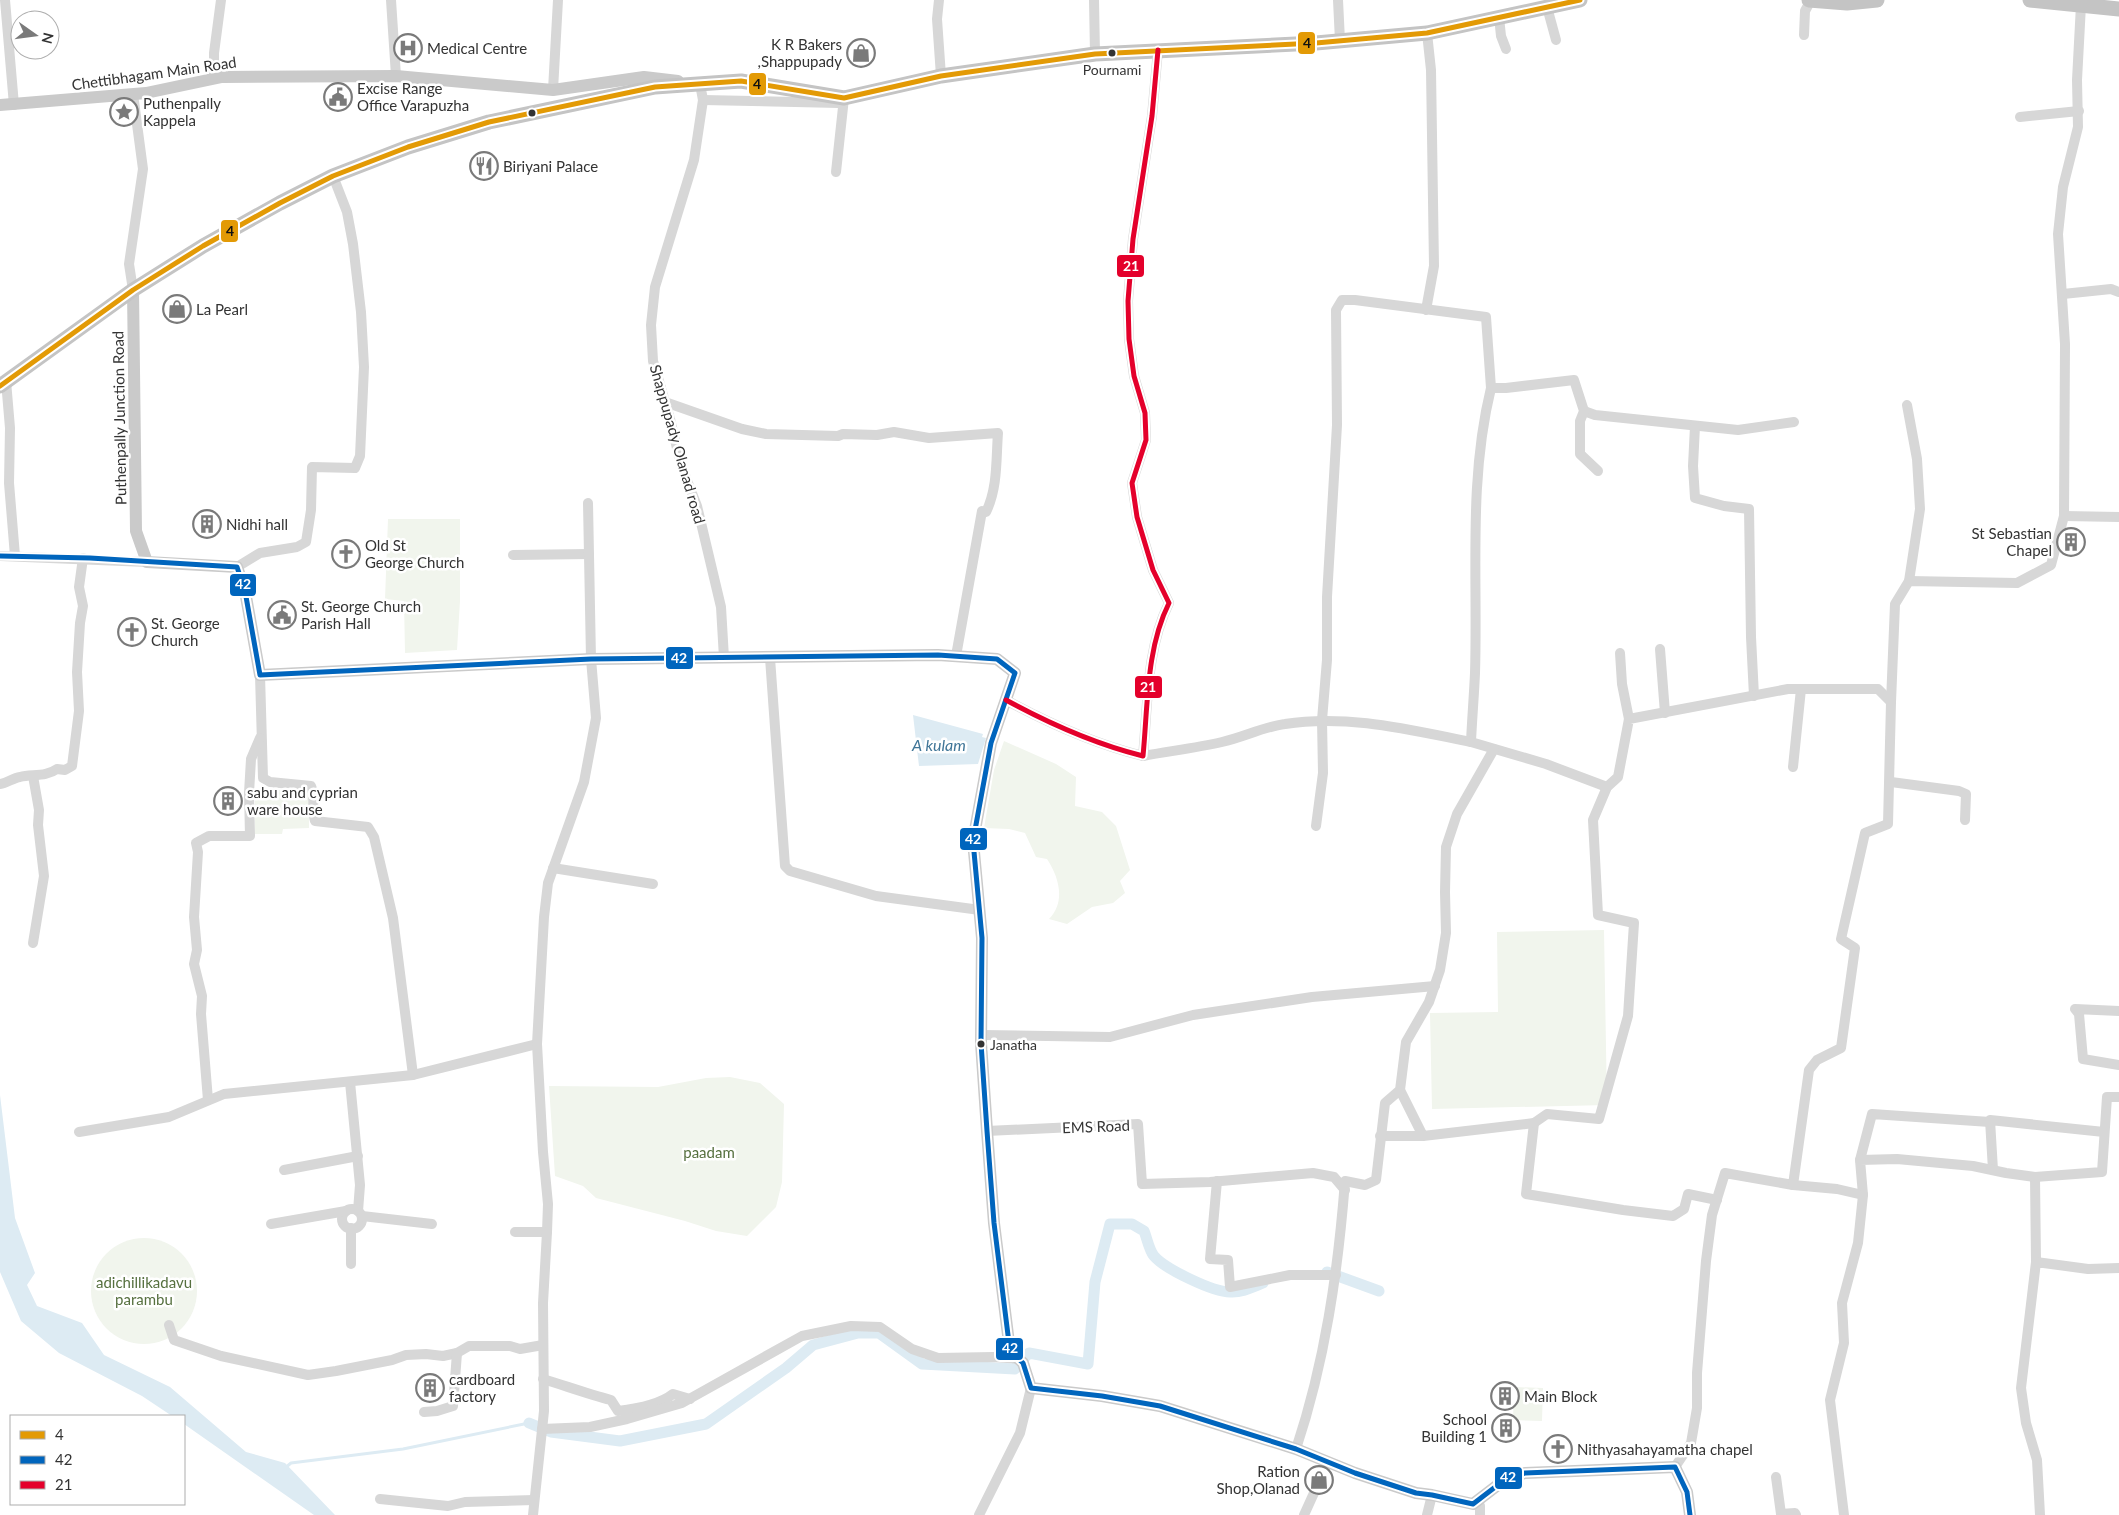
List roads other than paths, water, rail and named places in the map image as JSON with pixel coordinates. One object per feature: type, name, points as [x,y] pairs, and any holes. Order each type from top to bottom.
[{"type":"highway","points":[[3,383],[133,290],[212,241],[280,203],[334,176],[408,147],[489,122],[655,87],[741,81],[844,98],[941,76],[1095,54],[1340,41],[1427,33],[1580,0]]},
{"type":"highway","points":[[1810,0],[1847,3],[1877,0]]},
{"type":"highway","points":[[2030,0],[2119,9]]},
{"type":"main road","name":"Chettibhagam Main Road","points":[[0,106],[146,93],[222,77],[396,76],[552,90],[644,77],[700,84]]},
{"type":"main road","name":"Puthenpally Junction Road","points":[[133,290],[136,531],[147,562]]},
{"type":"main road","points":[[147,562],[237,567],[245,591],[260,675],[591,659],[956,656],[997,659],[1015,673],[991,743],[973,841],[982,938],[981,1035],[994,1223],[1010,1351],[1021,1361],[1031,1388],[1102,1396],[1160,1406],[1296,1448],[1355,1473],[1416,1493],[1432,1495],[1476,1509],[1507,1478],[1525,1473],[1675,1467],[1687,1492],[1690,1515]]},
{"type":"street","points":[[5,0],[14,105]]},
{"type":"street","points":[[214,79],[214,53],[221,0]]},
{"type":"street","points":[[390,0],[396,76]]},
{"type":"street","points":[[552,90],[558,0]]},
{"type":"street","points":[[939,0],[937,19],[941,76]]},
{"type":"street","points":[[1094,0],[1095,54]]},
{"type":"street","points":[[1338,0],[1340,41]]},
{"type":"street","points":[[1804,35],[1805,11],[1810,0]]},
{"type":"street","points":[[1909,581],[2017,583],[2051,565],[2064,516],[2065,344],[2058,234],[2064,186],[2078,127],[2077,80],[2081,4]]},
{"type":"street","points":[[1547,7],[1556,40]]},
{"type":"street","points":[[1499,17],[1506,49]]},
{"type":"street","points":[[1426,310],[1434,266],[1431,70],[1427,33]]},
{"type":"street","points":[[1143,756],[1151,664],[1160,621],[1169,603],[1153,570],[1137,517],[1132,483],[1146,440],[1145,413],[1134,376],[1129,339],[1128,301],[1133,239],[1152,116],[1158,50]]},
{"type":"street","name":"Shappupady Olanad road","points":[[700,84],[703,100],[694,160],[655,287],[651,325],[653,361],[681,465],[697,506],[721,606],[724,658]]},
{"type":"street","name":"Puthenpally Junction Road","points":[[133,94],[143,169],[129,264],[133,290]]},
{"type":"street","points":[[703,100],[839,103],[844,98]]},
{"type":"street","points":[[836,172],[844,98]]},
{"type":"street","points":[[2020,117],[2079,111]]},
{"type":"street","points":[[237,567],[260,553],[297,547],[306,542],[311,510],[312,467],[355,468],[360,456],[364,367],[361,312],[353,244],[347,212],[334,176]]},
{"type":"street","points":[[2063,294],[2111,289],[2119,292]]},
{"type":"street","points":[[1316,826],[1323,773],[1322,720],[1327,660],[1328,597],[1337,425],[1336,310],[1342,300],[1486,317],[1491,388],[1483,421],[1475,500],[1475,672],[1471,742]]},
{"type":"street","points":[[1491,388],[1574,380],[1584,411],[1580,420],[1580,454],[1598,471]]},
{"type":"street","points":[[3,383],[10,428],[9,484],[14,556]]},
{"type":"street","points":[[665,402],[742,428],[766,434],[838,436],[843,434],[878,435],[894,432],[929,438],[998,432],[995,477],[989,506],[986,512],[982,511],[956,656]]},
{"type":"street","points":[[1793,1185],[1809,1070],[1817,1060],[1841,1048],[1855,948],[1842,939],[1865,833],[1888,824],[1891,782],[1895,604],[1909,581],[1920,509],[1917,459],[1907,405]]},
{"type":"street","points":[[1584,411],[1595,416],[1738,430],[1794,422]]},
{"type":"street","points":[[1694,426],[1694,498],[1724,506],[1749,509],[1751,644],[1754,696]]},
{"type":"street","points":[[533,1515],[542,1429],[548,1204],[536,1044],[548,882],[584,782],[596,718],[591,659],[588,502]]},
{"type":"street","points":[[2064,516],[2119,517]]},
{"type":"street","points":[[513,555],[589,554]]},
{"type":"street","points":[[0,556],[147,562]]},
{"type":"street","points":[[0,784],[20,776],[52,773],[57,769],[65,770],[72,766],[79,711],[77,672],[83,606],[79,587],[83,558]]},
{"type":"street","points":[[1660,650],[1665,713]]},
{"type":"street","points":[[1380,1136],[1423,1136],[1534,1123],[1546,1114],[1599,1119],[1626,1024],[1630,995],[1634,923],[1598,915],[1593,820],[1606,787],[1618,777],[1629,719],[1622,684],[1620,653]]},
{"type":"street","points":[[770,658],[785,866],[790,871],[876,896],[980,910]]},
{"type":"street","points":[[260,675],[263,778],[270,782],[311,786],[314,792],[313,814],[315,821],[368,827],[374,836],[393,918],[413,1075]]},
{"type":"street","points":[[1629,719],[1788,689],[1878,689],[1892,702]]},
{"type":"street","points":[[1792,767],[1801,689]]},
{"type":"street","points":[[1006,700],[1045,721],[1088,739],[1143,756],[1224,741],[1277,725],[1322,720],[1400,728],[1471,742],[1546,764],[1606,787]]},
{"type":"street","points":[[208,1100],[201,1014],[202,996],[194,964],[197,950],[194,917],[198,852],[196,843],[209,836],[250,836],[249,793],[251,759],[261,735]]},
{"type":"street","points":[[1423,1136],[1400,1090],[1406,1042],[1429,1002],[1440,970],[1446,933],[1446,847],[1457,814],[1494,749]]},
{"type":"street","points":[[33,776],[39,810],[38,825],[44,876],[33,943]]},
{"type":"street","points":[[1891,782],[1959,791],[1966,794],[1965,820]]},
{"type":"street","points":[[553,868],[653,884]]},
{"type":"street","points":[[981,1035],[1110,1037],[1193,1015],[1312,997],[1435,986]]},
{"type":"street","points":[[2119,1011],[2075,1009],[2080,1014],[2083,1059],[2119,1065]]},
{"type":"street","points":[[79,1132],[169,1118],[224,1094],[413,1075],[536,1044]]},
{"type":"street","points":[[346,1211],[342,1220],[345,1225],[351,1228],[360,1225],[358,1156],[350,1082]]},
{"type":"street","points":[[1296,1448],[1311,1404],[1336,1275],[1346,1181],[1365,1185],[1376,1180],[1385,1104],[1400,1090]]},
{"type":"street","points":[[1860,1160],[1897,1160],[1973,1166],[2035,1177],[2102,1172],[2107,1096],[2119,1097]]},
{"type":"street","points":[[1844,1515],[1830,1400],[1844,1343],[1842,1303],[1858,1243],[1863,1195],[1860,1160],[1872,1114],[1990,1122],[1990,1120],[2104,1132]]},
{"type":"street","points":[[1990,1122],[1993,1170]]},
{"type":"street","points":[[1534,1123],[1526,1194],[1673,1216],[1684,1209],[1688,1194],[1717,1200]]},
{"type":"street","name":"EMS Road","points":[[987,1131],[1138,1124],[1142,1184],[1214,1182]]},
{"type":"street","points":[[284,1170],[358,1156]]},
{"type":"street","points":[[1336,1275],[1290,1275],[1230,1287],[1228,1260],[1210,1259],[1214,1182],[1313,1173],[1334,1177],[1345,1190]]},
{"type":"street","points":[[1675,1467],[1691,1442],[1695,1416],[1706,1261],[1712,1215],[1725,1173],[1793,1185],[1837,1189],[1863,1195]]},
{"type":"street","points":[[2035,1177],[2036,1262],[2021,1388],[2026,1423],[2037,1460],[2040,1515]]},
{"type":"street","points":[[270,1224],[352,1209],[360,1213],[432,1224]]},
{"type":"street","points":[[351,1228],[351,1264]]},
{"type":"street","points":[[515,1232],[547,1232]]},
{"type":"street","points":[[2036,1262],[2088,1269],[2119,1268]]},
{"type":"street","points":[[169,1325],[174,1340],[211,1353],[308,1374],[336,1371],[392,1360],[406,1355],[426,1354],[443,1356],[457,1353],[469,1346],[510,1346],[520,1349],[543,1345]]},
{"type":"street","points":[[542,1429],[590,1427],[627,1419],[682,1403],[802,1336],[851,1326],[880,1326],[912,1349],[938,1358],[993,1357],[1021,1361]]},
{"type":"street","points":[[424,1412],[453,1406],[457,1353]]},
{"type":"street","points":[[543,1379],[588,1395],[611,1400],[618,1411],[646,1406],[668,1398],[673,1394],[690,1399]]},
{"type":"street","points":[[979,1515],[1020,1433],[1031,1388]]},
{"type":"street","points":[[1304,1515],[1328,1462]]},
{"type":"street","points":[[1776,1477],[1781,1514],[1795,1513],[1796,1515]]},
{"type":"street","points":[[1427,1515],[1432,1495]]},
{"type":"street","points":[[380,1499],[448,1506],[466,1502],[534,1500]]},
{"type":"water","name":"A kulam","points":[[913,715],[983,734],[982,737],[986,738],[978,764],[919,766]]},
{"type":"water","points":[[0,1095],[15,1218],[35,1273],[27,1285],[37,1306],[82,1323],[104,1355],[170,1387],[246,1452],[285,1463],[335,1515],[314,1515],[185,1425],[185,1415],[170,1415],[142,1396],[59,1353],[21,1321],[0,1272]]},
{"type":"waterway","points":[[1025,1357],[1029,1353],[1088,1364],[1095,1282],[1110,1224],[1132,1224],[1144,1231],[1154,1256],[1178,1273],[1201,1284],[1222,1291],[1238,1292],[1263,1283]]},
{"type":"waterway","points":[[1327,1272],[1379,1291]]},
{"type":"waterway","points":[[529,1423],[551,1432],[620,1441],[706,1424],[786,1368],[813,1345],[858,1333],[879,1333],[922,1364],[1015,1369],[1017,1366]]},
{"type":"waterway","points":[[285,1468],[291,1463],[403,1449],[529,1423]]},
{"type":"place","name":"Medical Centre","points":[[408,48]]},
{"type":"place","name":"K R Bakers ,Shappupady","points":[[861,53]]},
{"type":"place","name":"Pournami","points":[[1112,53]]},
{"type":"place","name":"Excise Range Office Varapuzha","points":[[338,97]]},
{"type":"place","name":"Puthenpally Kappela","points":[[124,112]]},
{"type":"place","name":"Biriyani Palace","points":[[484,166]]},
{"type":"place","name":"La Pearl","points":[[177,309]]},
{"type":"place","name":"Nidhi hall","points":[[207,524]]},
{"type":"place","name":"St Sebastian Chapel","points":[[2071,542]]},
{"type":"place","name":"Old St George Church","points":[[346,554]]},
{"type":"place","name":"St. George Church Parish Hall","points":[[282,615]]},
{"type":"place","name":"St. George Church","points":[[132,632]]},
{"type":"place","name":"sabu and cyprian ware house","points":[[228,801]]},
{"type":"place","name":"Janatha","points":[[981,1044]]},
{"type":"place","name":"cardboard factory","points":[[430,1388]]},
{"type":"place","name":"Main Block","points":[[1505,1396]]},
{"type":"place","name":"School Building 1","points":[[1506,1428]]},
{"type":"place","name":"Nithyasahayamatha chapel","points":[[1558,1449]]},
{"type":"place","name":"Ration Shop,Olanad","points":[[1319,1480]]},
{"type":"park label","name":"paadam","points":[[709,1152]]},
{"type":"park label","name":"adichillikadavu parambu","points":[[144,1290]]}]
